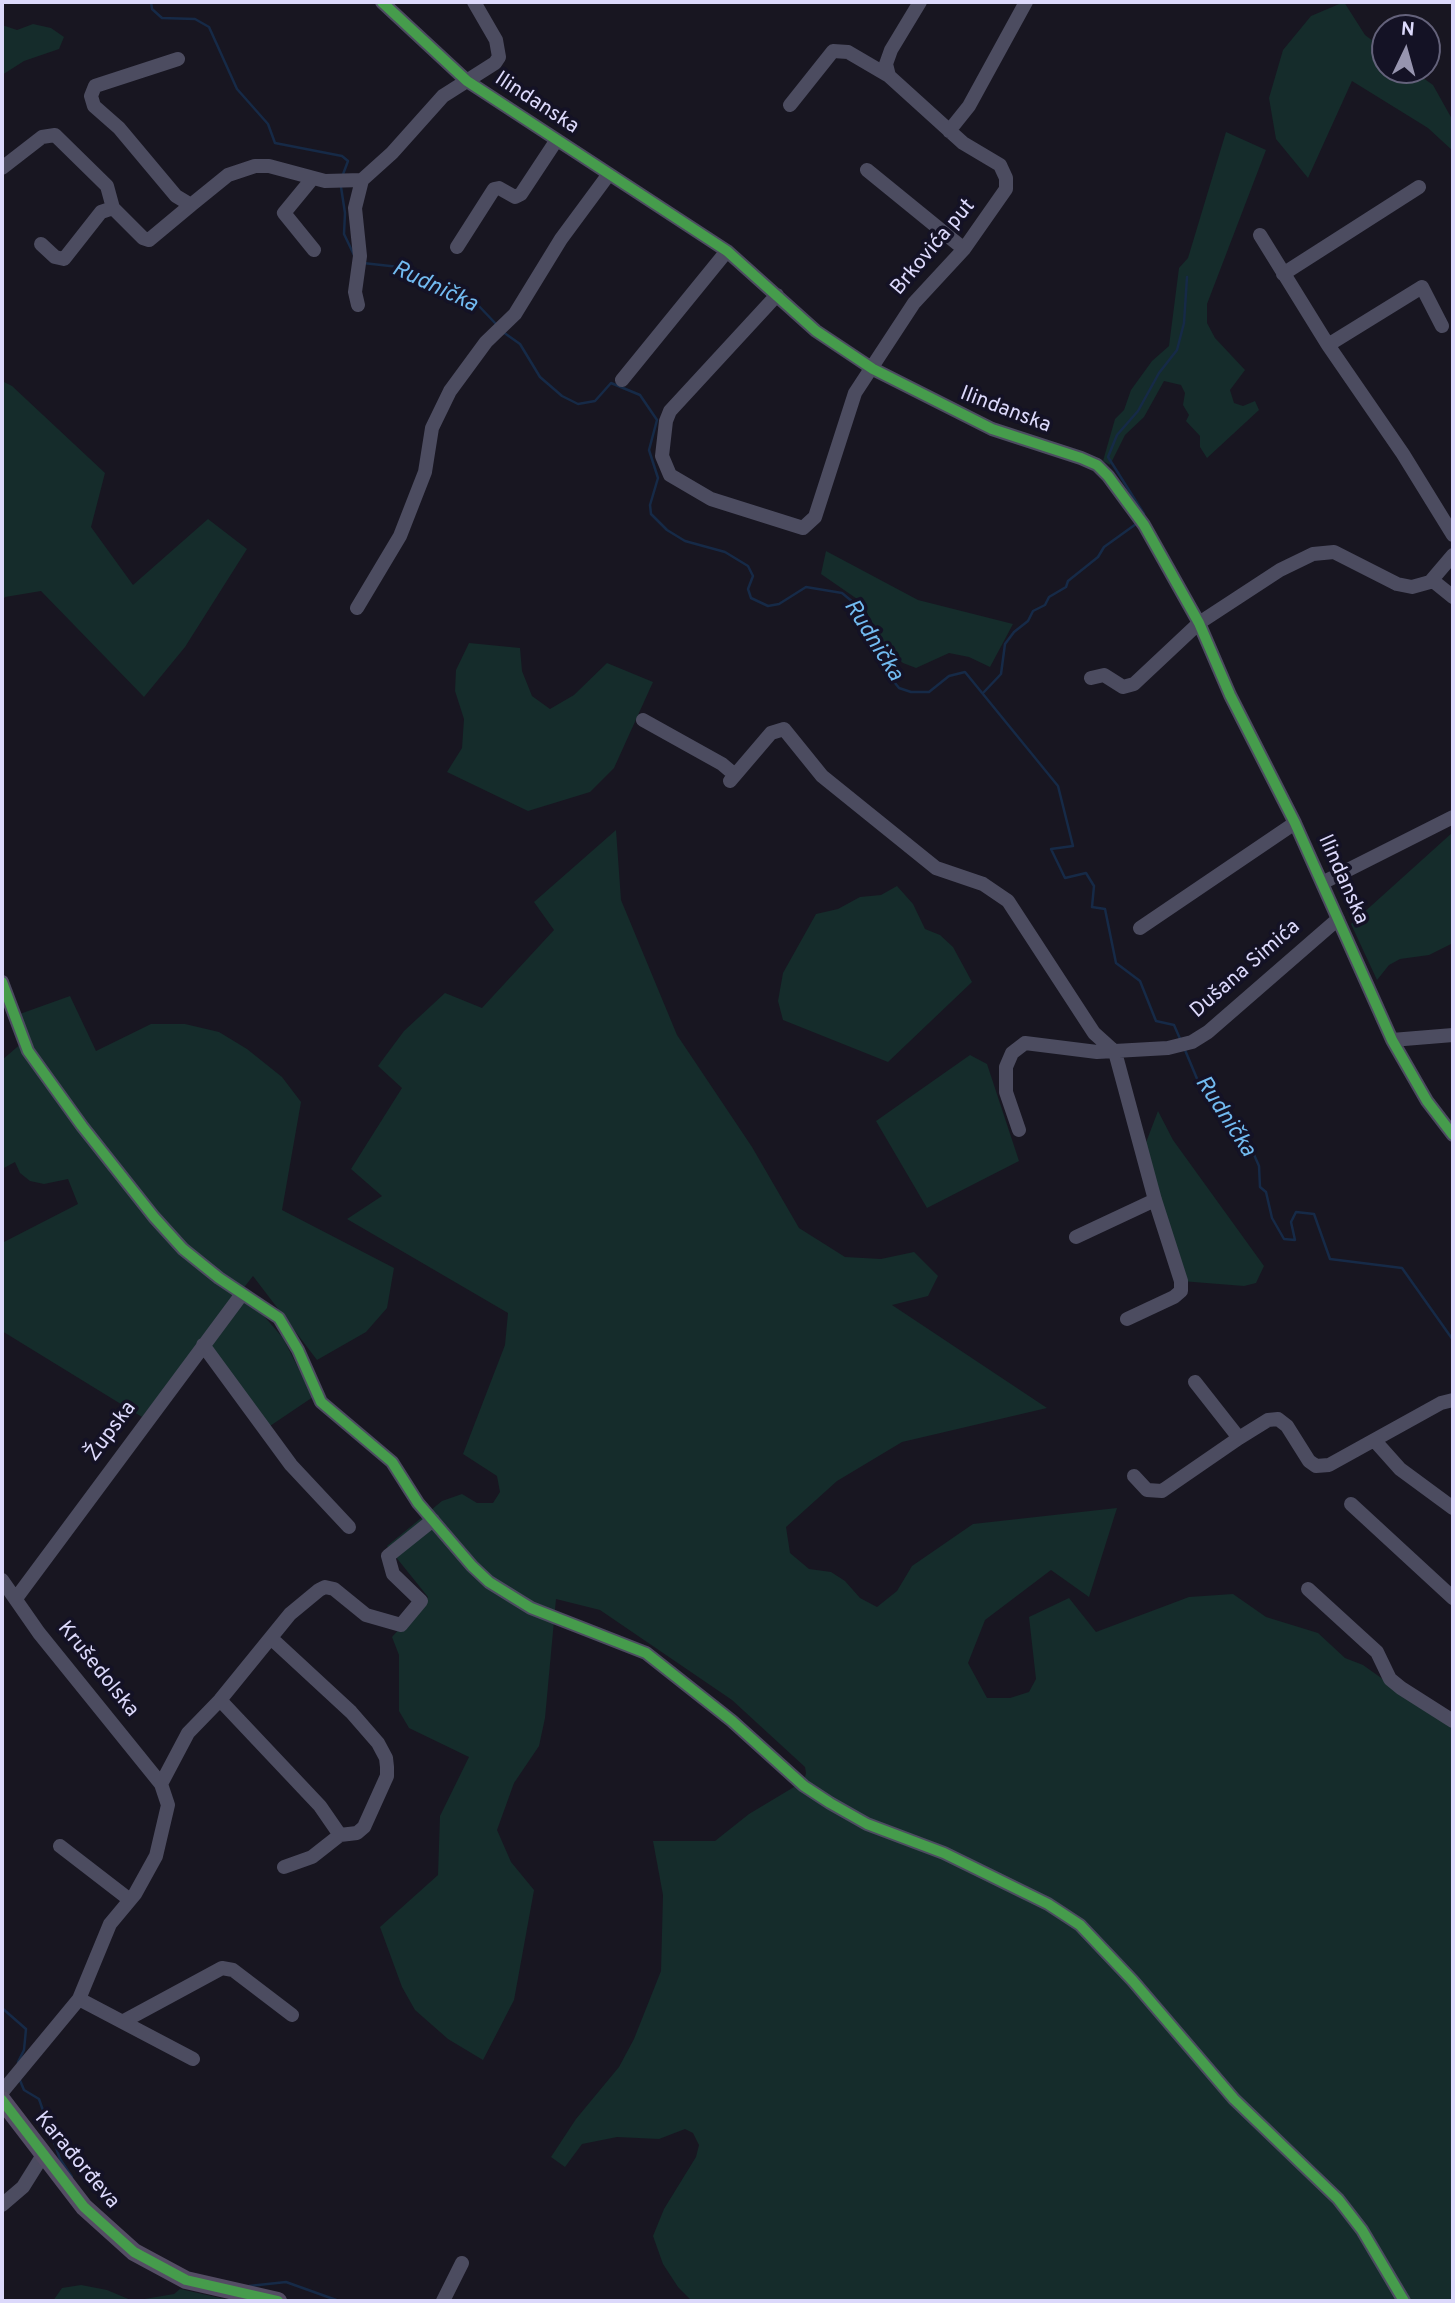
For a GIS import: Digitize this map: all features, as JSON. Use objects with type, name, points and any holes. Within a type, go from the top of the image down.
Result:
[{"type":"main road","name":"Karađorđeva","points":[[2,2101],[84,2207],[134,2252],[186,2280],[278,2301]]},
{"type":"street","name":"Ilindanska","points":[[382,2],[467,81],[727,251],[816,331],[873,369],[992,429],[1092,462],[1108,476],[1140,519],[1199,623],[1230,695],[1295,823],[1392,1040],[1427,1101],[1453,1135]]},
{"type":"street","points":[[358,305],[355,292],[359,263],[355,208],[362,180],[392,153],[443,96],[499,57],[496,40],[474,2]]},
{"type":"street","points":[[888,76],[886,64],[891,50],[920,2]]},
{"type":"street","points":[[949,131],[969,106],[1026,2]]},
{"type":"street","name":"Brkovića put","points":[[776,296],[670,411],[662,456],[670,475],[728,505],[747,508],[798,528],[809,525],[815,517],[851,400],[914,303],[964,249],[1004,194],[1006,178],[1000,165],[949,131],[888,76],[848,52],[833,51],[790,105]]},
{"type":"street","points":[[178,59],[95,86],[91,99],[172,191],[191,205]]},
{"type":"street","points":[[2,168],[42,136],[55,135],[107,186],[113,208],[143,238],[149,240],[223,178],[244,168],[269,166],[313,179],[341,182],[362,180]]},
{"type":"street","points":[[457,247],[494,189],[499,188],[515,197],[521,194],[556,141]]},
{"type":"street","points":[[867,170],[964,249]]},
{"type":"street","points":[[357,608],[400,536],[425,472],[438,413],[478,352],[515,314],[561,239],[609,174]]},
{"type":"street","points":[[313,179],[284,213],[314,250]]},
{"type":"street","points":[[1283,274],[1419,187]]},
{"type":"street","points":[[41,243],[55,257],[64,259],[101,212],[113,208]]},
{"type":"street","points":[[1259,235],[1328,345],[1404,454],[1453,535]]},
{"type":"street","points":[[622,380],[727,251]]},
{"type":"street","points":[[1328,345],[1422,287],[1442,326]]},
{"type":"street","points":[[1091,678],[1104,675],[1123,687],[1134,684],[1199,623],[1280,570],[1321,552],[1340,554],[1404,587],[1422,586],[1432,580],[1453,555]]},
{"type":"street","points":[[1432,580],[1453,597]]},
{"type":"street","points":[[643,720],[722,764],[733,778],[771,733],[778,729],[790,733],[822,776],[936,868],[983,884],[1008,901],[1094,1033],[1115,1052],[1155,1200],[1181,1282],[1181,1291],[1174,1297],[1127,1319]]},
{"type":"street","points":[[1322,883],[1453,817]]},
{"type":"street","points":[[1140,928],[1295,823]]},
{"type":"street","name":"Dušana Simića","points":[[1115,1052],[1185,1045],[1208,1032],[1338,919]]},
{"type":"street","points":[[2,982],[28,1051],[82,1126],[183,1249],[242,1294],[279,1318],[298,1350],[321,1402],[392,1462],[433,1520],[489,1582],[531,1608],[646,1653],[732,1721],[804,1786],[830,1803],[867,1824],[967,1864],[1048,1904],[1080,1925],[1133,1981],[1234,2099],[1338,2199],[1362,2230],[1404,2301]]},
{"type":"street","points":[[1392,1040],[1453,1035]]},
{"type":"street","points":[[1019,1130],[1006,1092],[1006,1067],[1012,1053],[1025,1043],[1115,1052]]},
{"type":"street","points":[[1076,1237],[1155,1200]]},
{"type":"street","name":"Župska","points":[[17,1598],[242,1294]]},
{"type":"street","points":[[203,1345],[290,1465],[349,1527]]},
{"type":"street","points":[[1195,1382],[1239,1438]]},
{"type":"street","points":[[1134,1476],[1147,1490],[1162,1491],[1239,1438],[1268,1420],[1278,1419],[1287,1426],[1309,1461],[1316,1466],[1329,1465],[1441,1403],[1453,1400]]},
{"type":"street","points":[[1375,1441],[1400,1469],[1453,1508]]},
{"type":"street","points":[[1351,1504],[1453,1598]]},
{"type":"street","points":[[6,2088],[31,2061],[79,1999],[110,1924],[130,1900],[156,1856],[167,1805],[161,1784],[188,1733],[220,1700],[290,1614],[325,1587],[334,1589],[366,1615],[401,1625],[421,1601],[393,1574],[388,1556],[433,1520]]},
{"type":"street","name":"Krušedolska","points":[[2,1580],[39,1633],[161,1784]]},
{"type":"street","points":[[1308,1589],[1377,1652],[1395,1684],[1453,1721]]},
{"type":"street","points":[[272,1639],[351,1712],[386,1758],[387,1776],[364,1828],[357,1833],[340,1835],[312,1857],[285,1867]]},
{"type":"street","points":[[220,1700],[320,1806],[340,1835]]},
{"type":"street","points":[[60,1846],[130,1900]]},
{"type":"street","points":[[124,2021],[222,1968],[233,1970],[292,2015]]},
{"type":"street","points":[[79,1999],[193,2059]]},
{"type":"street","points":[[2,2205],[23,2187],[43,2155]]},
{"type":"street","points":[[443,2301],[462,2263]]},
{"type":"green space","points":[[1344,2],[1365,35],[1371,40],[1371,84],[1433,85],[1452,119],[1453,151],[1428,128],[1352,81],[1308,178],[1276,139],[1269,98],[1283,50],[1311,16]]},
{"type":"green space","points":[[33,24],[51,28],[64,37],[59,49],[24,61],[2,75],[2,25],[17,30]]},
{"type":"green space","points":[[1226,132],[1266,150],[1207,304],[1207,323],[1215,338],[1245,370],[1230,390],[1234,403],[1243,406],[1255,401],[1259,410],[1207,458],[1200,447],[1200,436],[1186,421],[1189,415],[1183,405],[1185,393],[1181,385],[1164,381],[1144,417],[1125,435],[1110,465],[1103,461],[1115,419],[1124,410],[1131,390],[1152,361],[1169,346],[1179,268],[1188,258]]},
{"type":"green space","points":[[2,381],[12,386],[105,473],[91,527],[133,585],[208,519],[247,549],[185,647],[144,697],[41,591],[5,597],[2,601]]},
{"type":"green space","points":[[826,551],[918,600],[1013,624],[990,667],[969,657],[949,653],[916,668],[903,663],[888,650],[860,601],[821,574]]},
{"type":"green space","points":[[469,643],[520,648],[522,671],[532,696],[550,709],[574,695],[607,663],[653,682],[614,768],[590,792],[528,811],[447,772],[462,748],[464,719],[455,691],[456,670]]},
{"type":"green space","points":[[616,830],[621,900],[677,1035],[752,1147],[799,1228],[845,1257],[881,1259],[914,1252],[938,1276],[928,1296],[892,1305],[1047,1408],[902,1442],[837,1481],[786,1527],[790,1553],[809,1569],[831,1572],[845,1581],[860,1598],[877,1607],[897,1591],[912,1566],[973,1524],[1117,1508],[1089,1597],[1051,1570],[985,1620],[968,1663],[987,1698],[1010,1698],[1029,1692],[1036,1679],[1029,1617],[1069,1598],[1096,1632],[1189,1597],[1233,1594],[1266,1617],[1318,1633],[1345,1658],[1363,1665],[1453,1729],[1453,2301],[692,2301],[678,2287],[663,2264],[653,2236],[664,2209],[696,2157],[699,2145],[693,2133],[685,2129],[659,2139],[617,2137],[582,2144],[565,2167],[551,2157],[576,2119],[619,2067],[634,2039],[661,1971],[663,1895],[653,1841],[715,1841],[749,1814],[804,1781],[806,1773],[805,1767],[732,1700],[600,1610],[556,1599],[545,1718],[539,1746],[514,1783],[497,1830],[511,1862],[534,1890],[514,2000],[483,2060],[448,2039],[415,2010],[402,1987],[380,1927],[438,1875],[440,1816],[469,1757],[409,1728],[399,1711],[399,1655],[392,1637],[428,1597],[387,1546],[442,1501],[462,1494],[477,1503],[493,1503],[500,1492],[497,1476],[463,1454],[505,1345],[508,1313],[347,1219],[382,1196],[351,1169],[402,1088],[378,1066],[404,1031],[445,993],[482,1008],[554,930],[534,902]]},
{"type":"green space","points":[[1453,832],[1453,943],[1429,955],[1400,959],[1389,965],[1377,980],[1351,924]]},
{"type":"green space","points":[[897,886],[913,904],[925,929],[940,935],[953,947],[972,982],[888,1062],[783,1020],[778,1001],[783,973],[816,914],[838,909],[860,897],[881,895]]},
{"type":"green space","points":[[70,996],[96,1051],[151,1024],[185,1024],[219,1032],[247,1049],[282,1077],[301,1102],[282,1210],[394,1268],[387,1308],[366,1332],[317,1360],[253,1276],[142,1417],[2,1331],[2,1243],[78,1204],[68,1179],[44,1184],[30,1181],[20,1173],[15,1162],[2,1169],[2,1060],[23,1042],[17,1015]]},
{"type":"green space","points":[[970,1055],[987,1064],[1019,1161],[927,1208],[876,1121]]},
{"type":"green space","points":[[1158,1111],[1173,1140],[1264,1266],[1256,1283],[1244,1286],[1181,1281],[1142,1153]]},
{"type":"green space","points":[[243,1301],[264,1316],[283,1338],[313,1397],[267,1428],[207,1346]]},
{"type":"green space","points":[[81,2285],[107,2290],[133,2301],[53,2301],[62,2288]]},
{"type":"green space","points":[[180,2289],[234,2301],[133,2301],[174,2294]]},
{"type":"waterway","name":"Rudnička","points":[[151,2],[152,9],[162,18],[195,19],[209,27],[237,89],[268,124],[275,143],[342,156],[348,161],[342,177]]},
{"type":"waterway","name":"Rudnička","points":[[341,187],[345,213],[344,234],[355,257]]},
{"type":"waterway","name":"Rudnička","points":[[363,263],[399,267],[439,291],[477,304],[496,324]]},
{"type":"waterway","points":[[1144,514],[1108,457],[1117,435],[1138,411],[1159,373],[1177,350],[1184,323],[1187,277]]},
{"type":"waterway","name":"Rudnička","points":[[503,332],[520,344],[540,377],[562,396],[578,404],[595,401],[611,383],[640,395],[657,420],[649,450],[658,478],[650,505],[651,514],[667,530],[685,541],[725,552],[748,566],[753,576],[748,589],[751,598],[768,606],[779,604],[806,587],[842,593],[854,603],[863,632],[878,648],[891,678],[899,688],[911,692],[929,692],[949,676],[965,672],[1058,786],[1073,846],[1051,849],[1065,878],[1086,873],[1094,886],[1092,907],[1105,909],[1116,963],[1140,981],[1156,1021],[1174,1025],[1181,1041]]},
{"type":"waterway","points":[[984,692],[1001,674],[1005,644],[1014,632],[1028,621],[1033,611],[1045,605],[1049,597],[1066,587],[1068,581],[1098,557],[1104,547],[1136,524]]},
{"type":"waterway","name":"Rudnička","points":[[1185,1050],[1203,1093],[1228,1129],[1252,1150],[1259,1166],[1260,1187],[1266,1192],[1272,1218],[1284,1239],[1295,1240],[1291,1222],[1296,1212],[1314,1214],[1330,1259],[1402,1268],[1453,1340]]},
{"type":"waterway","points":[[2,2008],[26,2029],[24,2050],[18,2062]]},
{"type":"waterway","points":[[19,2078],[24,2090],[39,2099],[60,2159],[72,2177]]},
{"type":"waterway","points":[[249,2286],[286,2282],[339,2301]]},
{"type":"cycle path","points":[[382,2],[467,81],[727,251],[816,331],[873,369],[992,429],[1097,465],[1108,476],[1144,525],[1199,623],[1230,695],[1295,823],[1392,1040],[1427,1101],[1453,1135]]},
{"type":"cycle path","points":[[2,982],[28,1051],[82,1126],[154,1217],[183,1249],[219,1278],[279,1318],[298,1350],[321,1402],[392,1462],[418,1503],[489,1582],[531,1608],[646,1653],[732,1721],[804,1786],[830,1803],[867,1824],[944,1853],[1048,1904],[1080,1925],[1133,1981],[1234,2099],[1338,2199],[1362,2230],[1404,2301]]},
{"type":"cycle path","points":[[2,2100],[84,2207],[134,2252],[186,2280],[278,2301]]}]
